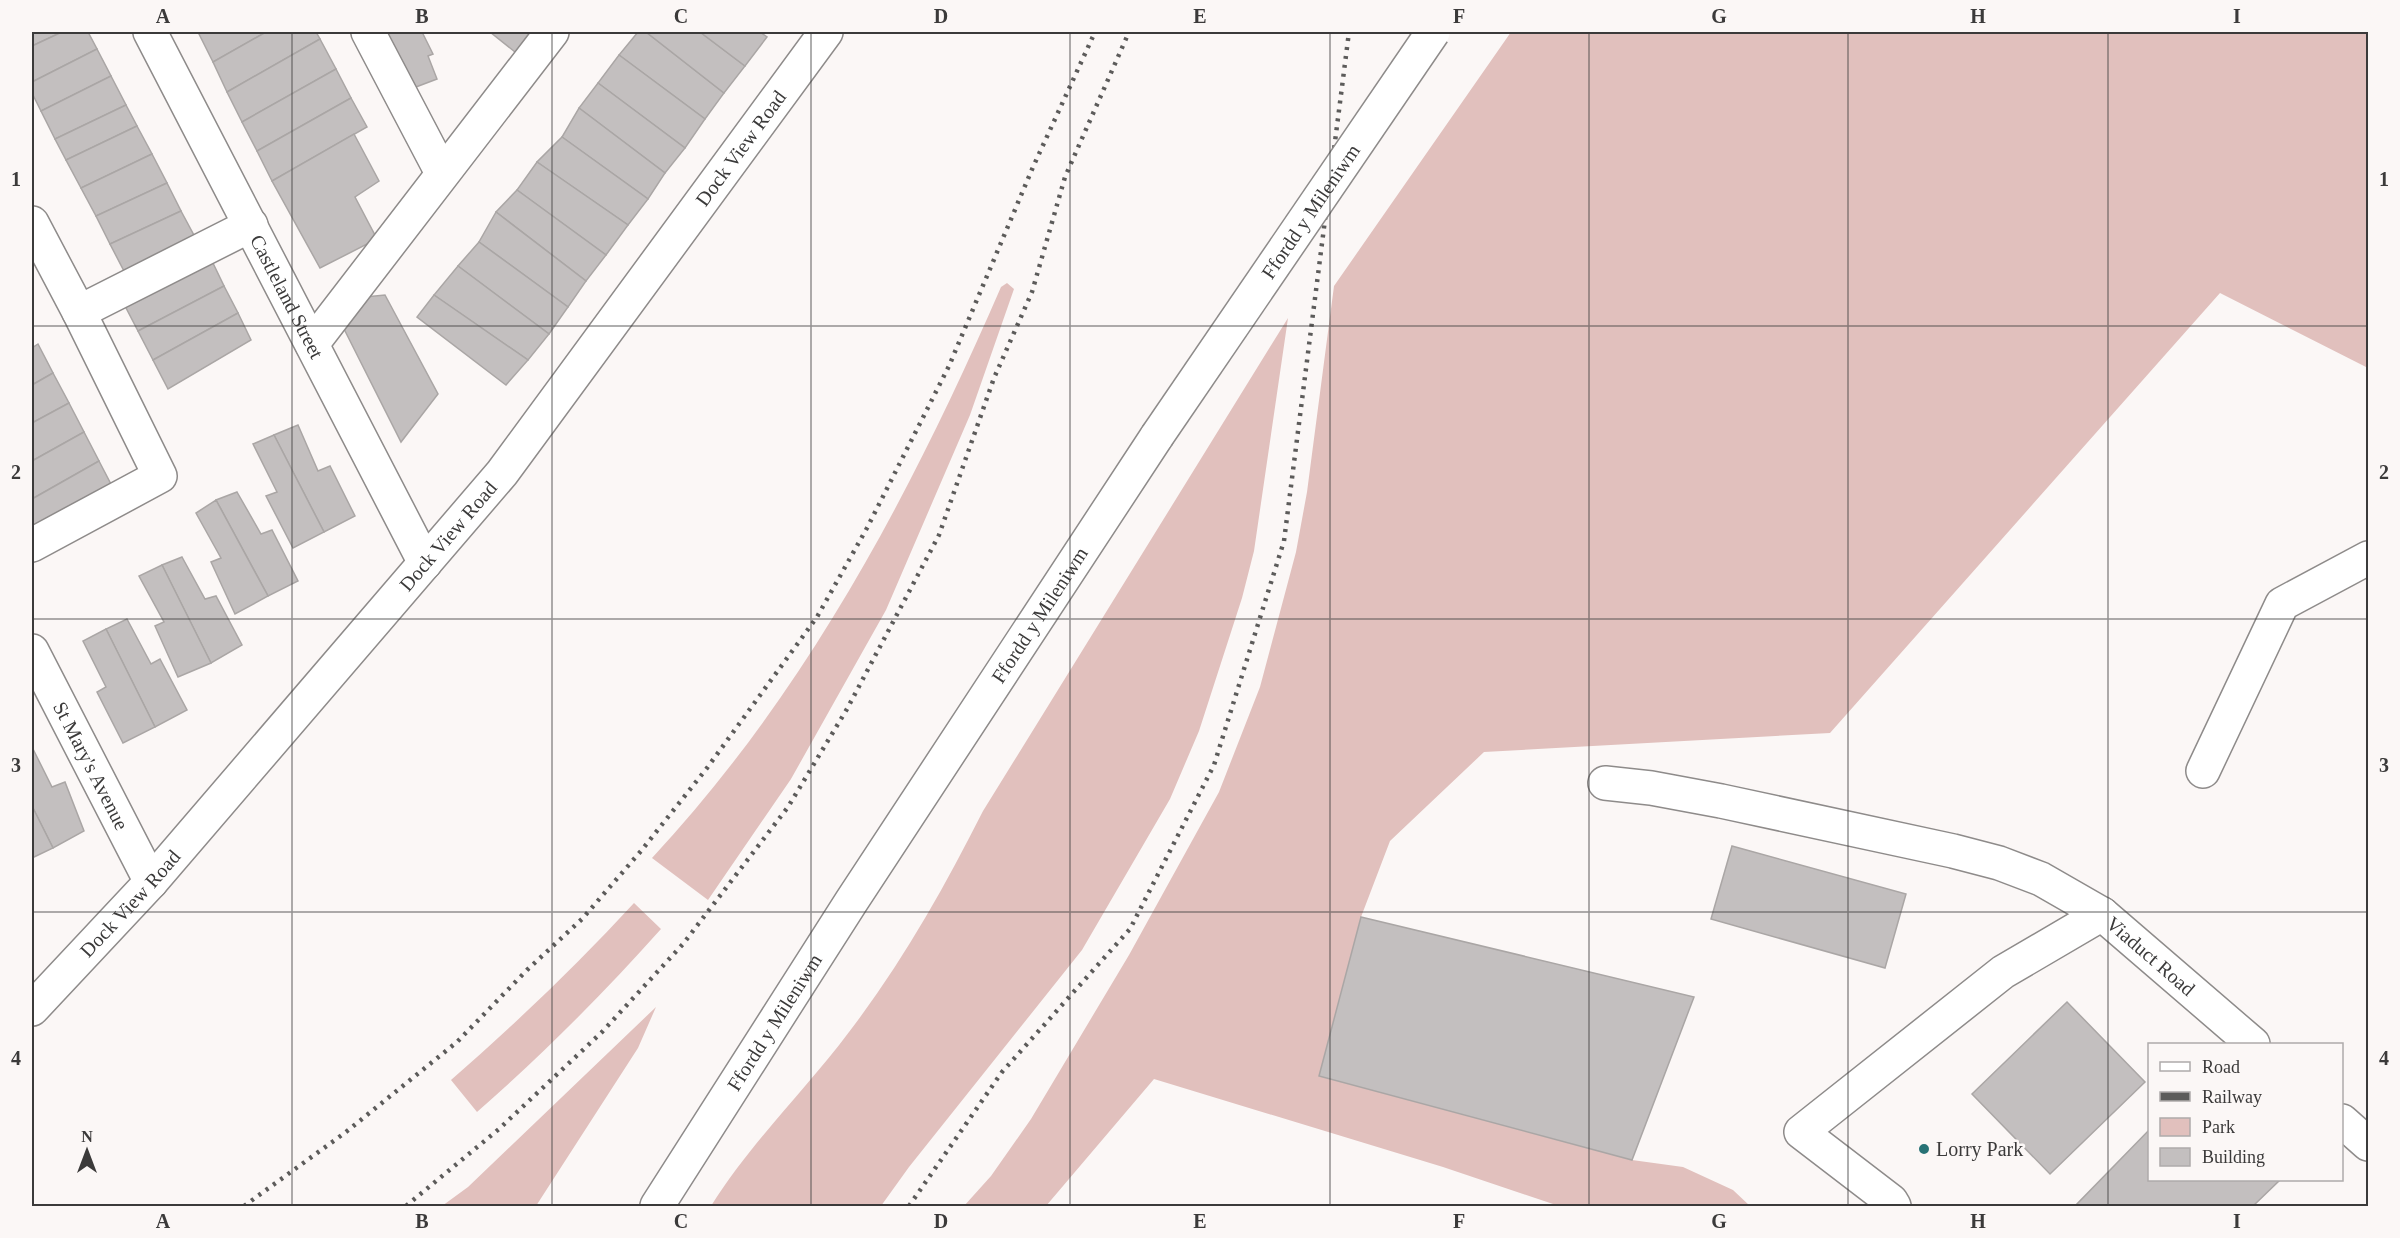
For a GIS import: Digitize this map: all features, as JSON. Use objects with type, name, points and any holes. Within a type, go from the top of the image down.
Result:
[{"type":"street","name":"Castleland Street","points":[[150,32],[425,563]]},
{"type":"street","points":[[368,32],[442,173]]},
{"type":"street","points":[[312,344],[552,32]]},
{"type":"street","name":"Dock View Road","points":[[32,1009],[151,882],[502,473],[826,32]]},
{"type":"street","name":"Ffordd y Mileniwm","points":[[657,1206],[851,902],[1157,436],[1433,32]]},
{"type":"street","points":[[32,223],[160,476],[32,545]]},
{"type":"street","points":[[79,312],[251,225]]},
{"type":"street","points":[[2203,771],[2282,604],[2368,558]]},
{"type":"street","name":"St Mary's Avenue","points":[[32,651],[151,882]]},
{"type":"street","name":"Viaduct Road","points":[[1605,783],[1651,788],[1721,801],[1953,850],[1999,863],[2041,879],[2102,914],[2252,1043]]},
{"type":"street","points":[[1894,1206],[1801,1132],[2003,972],[2102,914]]},
{"type":"street","points":[[2343,1122],[2368,1144]]},
{"type":"green space","points":[[1511,32],[2368,32],[2368,368],[2220,293],[1830,733],[1484,752],[1390,841],[1361,917],[1319,1076],[1632,1160],[1683,1167],[1733,1190],[1750,1206],[1559,1206],[1443,1167],[1154,1079],[1046,1206],[964,1206],[991,1176],[1031,1119],[1129,955],[1219,792],[1260,687],[1296,552],[1307,492],[1334,286]]},
{"type":"green space","points":[[1007,283],[1014,289],[970,415],[886,610],[791,779],[708,900],[652,858],[708,794],[759,727],[807,659],[851,588],[930,440],[1001,287]]},
{"type":"green space","points":[[1288,318],[1254,551],[1242,598],[1199,731],[1170,799],[1082,950],[909,1167],[881,1206],[711,1206],[743,1160],[832,1054],[887,979],[937,897],[983,811]]},
{"type":"green space","points":[[634,903],[661,929],[572,1023],[477,1112],[451,1080],[545,994]]},
{"type":"green space","points":[[656,1007],[638,1048],[536,1206],[442,1206],[468,1187]]},
{"type":"building","points":[[32,32],[62,32],[32,46]]},
{"type":"building","points":[[62,32],[88,32],[97,49],[32,82],[32,46]]},
{"type":"building","points":[[198,32],[266,32],[213,62]]},
{"type":"building","points":[[266,32],[316,32],[320,39],[227,92],[213,62]]},
{"type":"building","points":[[379,32],[422,32],[433,54],[428,56],[437,79],[408,90]]},
{"type":"building","points":[[490,32],[539,32],[520,56]]},
{"type":"building","points":[[638,32],[646,32],[724,93],[705,119],[619,55]]},
{"type":"building","points":[[646,32],[700,32],[745,66],[724,93]]},
{"type":"building","points":[[700,32],[760,32],[767,37],[745,66]]},
{"type":"building","points":[[320,39],[336,69],[242,122],[227,92]]},
{"type":"building","points":[[97,49],[111,76],[41,111],[32,93],[32,82]]},
{"type":"building","points":[[619,55],[705,119],[685,148],[598,83]]},
{"type":"building","points":[[336,69],[351,98],[257,151],[242,122]]},
{"type":"building","points":[[111,76],[126,105],[55,139],[41,111]]},
{"type":"building","points":[[598,83],[685,148],[665,173],[579,108]]},
{"type":"building","points":[[351,98],[367,127],[272,181],[257,151]]},
{"type":"building","points":[[126,105],[137,126],[66,160],[55,139]]},
{"type":"building","points":[[579,108],[665,173],[648,199],[562,137]]},
{"type":"building","points":[[137,126],[152,154],[81,188],[66,160]]},
{"type":"building","points":[[354,134],[379,181],[355,197],[377,239],[320,268],[272,181]]},
{"type":"building","points":[[562,137],[648,199],[628,225],[537,162]]},
{"type":"building","points":[[152,154],[167,183],[96,216],[81,188]]},
{"type":"building","points":[[537,162],[628,225],[606,255],[517,190]]},
{"type":"building","points":[[167,183],[181,211],[110,244],[96,216]]},
{"type":"building","points":[[517,190],[606,255],[586,281],[496,212]]},
{"type":"building","points":[[181,211],[196,239],[125,273],[110,244]]},
{"type":"building","points":[[496,212],[586,281],[568,307],[479,242]]},
{"type":"building","points":[[479,242],[568,307],[549,334],[458,266]]},
{"type":"building","points":[[211,259],[224,286],[138,331],[123,302]]},
{"type":"building","points":[[458,266],[549,334],[528,360],[434,295]]},
{"type":"building","points":[[224,286],[238,313],[153,360],[138,331]]},
{"type":"building","points":[[385,295],[438,394],[401,442],[339,319],[365,297]]},
{"type":"building","points":[[434,295],[528,360],[506,385],[417,317]]},
{"type":"building","points":[[238,313],[251,340],[168,389],[153,360]]},
{"type":"building","points":[[38,344],[53,373],[32,385],[32,348]]},
{"type":"building","points":[[53,373],[69,403],[32,423],[32,385]]},
{"type":"building","points":[[69,403],[84,432],[32,461],[32,423]]},
{"type":"building","points":[[298,425],[318,471],[330,466],[355,516],[324,532],[274,435]]},
{"type":"building","points":[[84,432],[99,461],[32,499],[32,461]]},
{"type":"building","points":[[274,435],[324,532],[293,548],[266,496],[277,492],[253,444]]},
{"type":"building","points":[[99,461],[114,490],[32,536],[32,499]]},
{"type":"building","points":[[237,492],[261,534],[272,530],[298,581],[268,596],[216,500]]},
{"type":"building","points":[[216,500],[268,596],[235,614],[211,562],[221,558],[196,513]]},
{"type":"building","points":[[182,557],[205,599],[216,596],[242,645],[211,663],[162,565]]},
{"type":"building","points":[[162,565],[211,663],[178,677],[155,626],[164,622],[139,576]]},
{"type":"building","points":[[127,619],[151,664],[160,659],[187,710],[155,727],[106,629]]},
{"type":"building","points":[[106,629],[155,727],[123,743],[97,692],[106,687],[83,641]]},
{"type":"building","points":[[32,747],[52,787],[65,782],[84,831],[53,848],[32,806]]},
{"type":"building","points":[[32,806],[53,848],[32,858]]},
{"type":"building","points":[[1732,846],[1906,894],[1885,968],[1711,919]]},
{"type":"building","points":[[1361,917],[1694,997],[1632,1160],[1319,1076]]},
{"type":"building","points":[[2067,1002],[2145,1082],[2050,1174],[1972,1094]]},
{"type":"building","points":[[2148,1131],[2148,1181],[2279,1181],[2253,1206],[2080,1206],[2077,1204]]},
{"type":"railway","points":[[244,1206],[346,1132],[457,1042],[527,970],[582,919],[641,851],[707,768],[817,617],[867,528],[949,366],[1033,167],[1095,32]]},
{"type":"railway","points":[[406,1206],[499,1129],[602,1032],[683,944],[788,807],[847,709],[939,535],[994,378],[1032,292],[1065,177],[1129,32]]},
{"type":"railway","points":[[909,1206],[1002,1072],[1130,929],[1214,765],[1284,541],[1349,32]]},
{"type":"place","name":"Lorry Park","points":[[1924,1149]]}]
